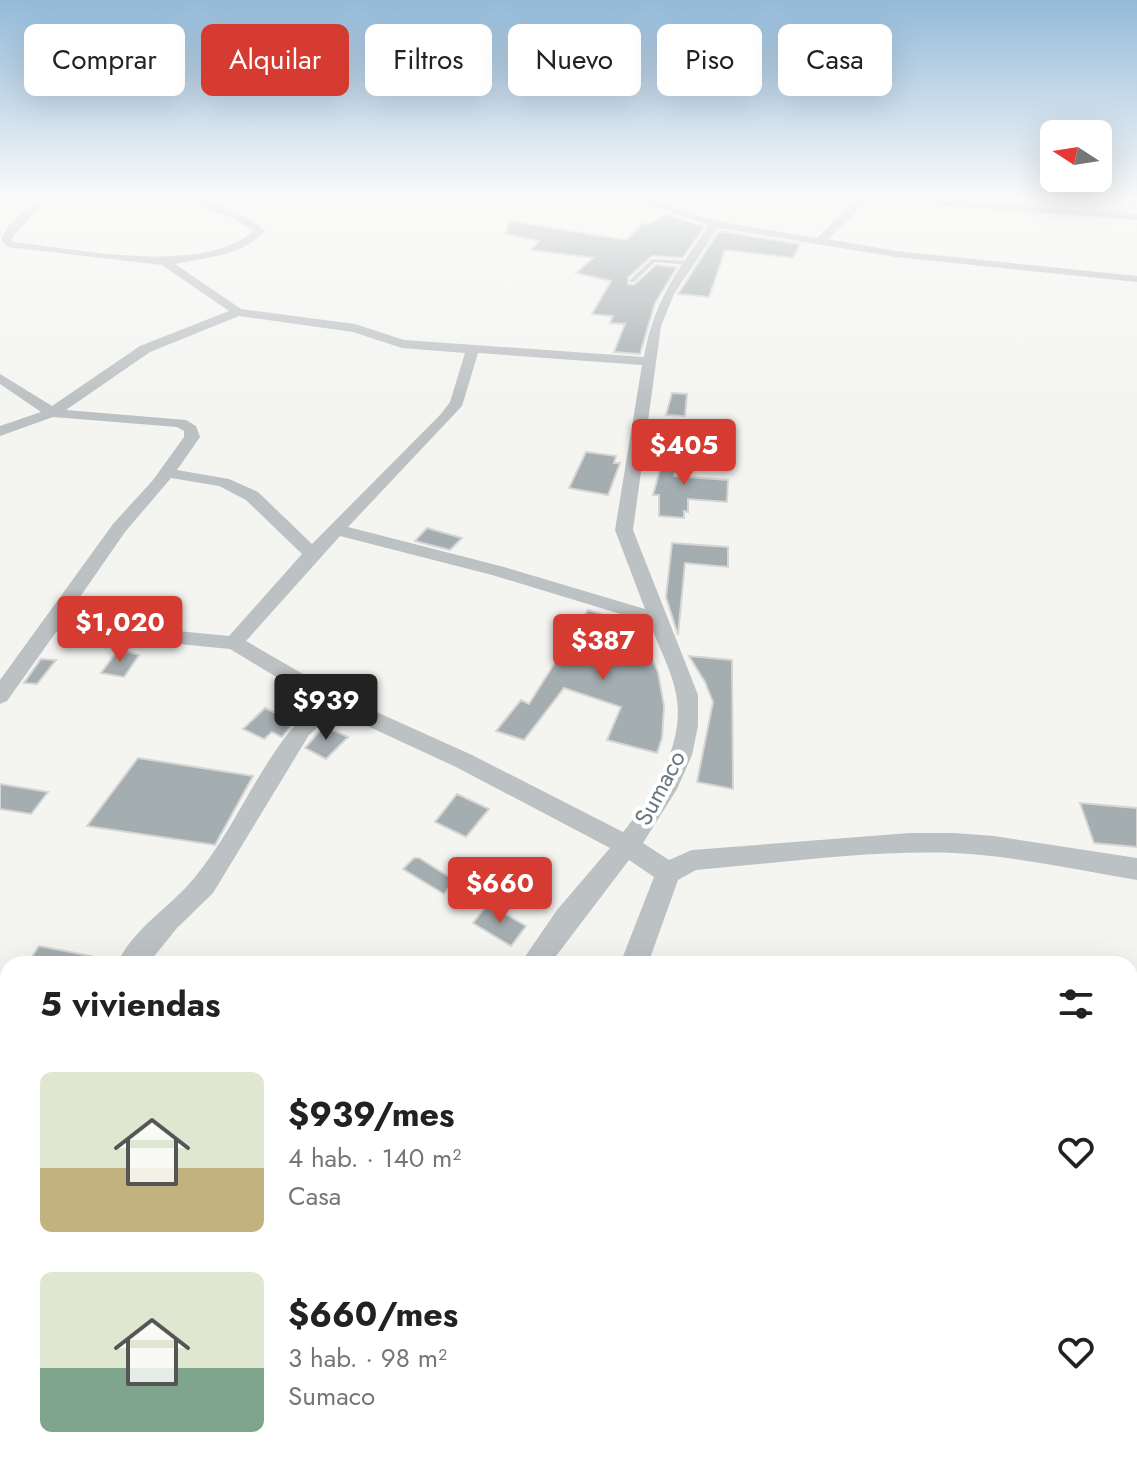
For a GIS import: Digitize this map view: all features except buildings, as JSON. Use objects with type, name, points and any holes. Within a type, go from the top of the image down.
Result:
[{"type":"street","points":[[170,266],[238,312],[355,328],[402,344],[651,362]]},
{"type":"street","name":"Sumaco","points":[[540,956],[576,905],[649,816],[671,778],[690,721],[687,695],[624,530],[660,309],[686,266]]},
{"type":"street","points":[[1001,266],[1137,279]]},
{"type":"street","points":[[1103,276],[1137,288]]},
{"type":"street","points":[[0,431],[52,413],[145,349],[238,312]]},
{"type":"street","points":[[234,643],[312,554],[457,403],[473,349]]},
{"type":"street","points":[[0,378],[52,413],[181,423],[191,429],[192,437],[168,473],[119,528],[0,696]]},
{"type":"street","points":[[168,473],[223,482],[252,496],[312,554]]},
{"type":"street","points":[[338,530],[498,571],[657,619]]},
{"type":"street","points":[[50,625],[234,643],[333,701],[464,761],[627,845],[668,873]]},
{"type":"street","points":[[138,956],[168,920],[204,885],[301,729],[333,701]]},
{"type":"street","points":[[637,956],[668,873],[692,860],[910,843],[954,843],[994,846],[1137,869]]},
{"type":"lane","points":[[632,281],[648,266]]}]
